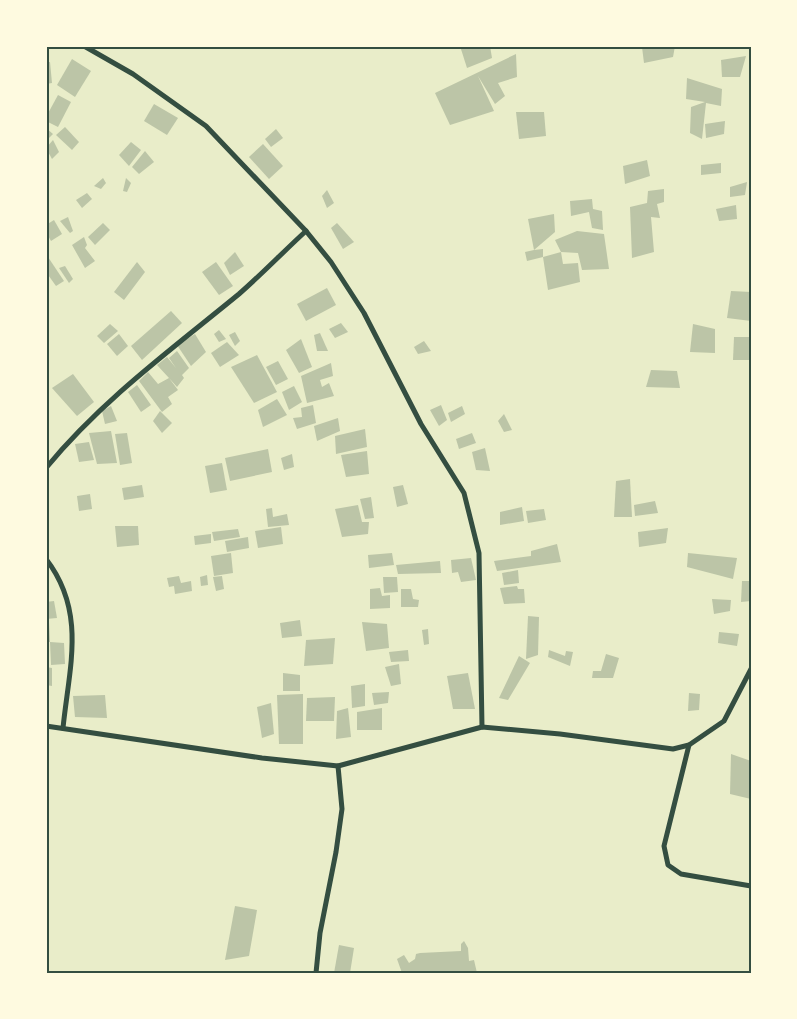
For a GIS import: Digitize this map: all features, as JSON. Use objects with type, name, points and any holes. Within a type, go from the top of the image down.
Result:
[{"type":"street","points":[[84,46],[133,74],[206,126],[306,230],[331,262],[364,313],[421,424],[464,493],[479,553],[482,727]]},
{"type":"street","points":[[46,468],[94,414],[167,350],[240,293],[306,230]]},
{"type":"street","points":[[46,560],[55,571],[72,616],[73,658],[62,728]]},
{"type":"street","points":[[46,726],[262,758],[338,766],[482,727],[560,734],[673,749],[689,745],[724,721],[751,669]]},
{"type":"street","points":[[689,745],[664,846],[668,866],[681,874],[751,886]]},
{"type":"street","points":[[316,973],[320,933],[336,852],[342,809],[338,766]]},
{"type":"building","points":[[460,46],[490,46],[492,58],[467,68]]},
{"type":"building","points":[[675,46],[673,57],[644,63],[642,47]]},
{"type":"building","points":[[516,54],[517,77],[498,83],[505,96],[495,104],[478,76],[494,111],[450,125],[435,93]]},
{"type":"building","points":[[746,56],[740,77],[722,77],[721,60]]},
{"type":"building","points":[[72,59],[91,71],[75,97],[57,85]]},
{"type":"building","points":[[46,62],[50,62],[52,83],[46,84]]},
{"type":"building","points":[[687,78],[722,89],[721,106],[706,103],[702,139],[690,133],[691,107],[705,102],[686,99]]},
{"type":"building","points":[[58,95],[71,102],[58,127],[46,121],[46,117]]},
{"type":"building","points":[[154,104],[178,118],[167,135],[144,121]]},
{"type":"building","points":[[516,112],[544,112],[546,136],[519,139]]},
{"type":"building","points":[[725,121],[724,134],[706,138],[705,124]]},
{"type":"building","points":[[65,127],[79,142],[72,150],[56,135]]},
{"type":"building","points":[[46,128],[53,134],[46,141]]},
{"type":"building","points":[[276,129],[283,138],[271,147],[265,139]]},
{"type":"building","points":[[53,140],[59,152],[52,159],[46,148]]},
{"type":"building","points":[[131,142],[141,150],[129,166],[119,155]]},
{"type":"building","points":[[263,144],[283,166],[269,179],[249,157]]},
{"type":"building","points":[[145,151],[154,162],[139,174],[132,167]]},
{"type":"building","points":[[647,160],[650,176],[625,184],[623,166]]},
{"type":"building","points":[[721,163],[721,173],[701,175],[701,165]]},
{"type":"building","points":[[103,178],[106,183],[101,189],[94,186]]},
{"type":"building","points":[[126,178],[131,183],[127,192],[123,191]]},
{"type":"building","points":[[747,182],[745,195],[730,197],[730,187]]},
{"type":"building","points":[[664,189],[664,202],[657,204],[660,218],[651,217],[654,252],[632,258],[630,207],[647,203],[648,191]]},
{"type":"building","points":[[327,190],[334,203],[327,208],[322,196]]},
{"type":"building","points":[[87,193],[92,199],[82,208],[76,200]]},
{"type":"building","points":[[592,199],[593,209],[602,211],[603,230],[592,228],[589,212],[571,216],[570,201]]},
{"type":"building","points":[[736,205],[737,219],[719,221],[716,209]]},
{"type":"building","points":[[554,214],[555,232],[534,250],[528,219]]},
{"type":"building","points":[[68,217],[73,231],[70,233],[60,221]]},
{"type":"building","points":[[54,220],[62,234],[51,241],[46,232],[46,225]]},
{"type":"building","points":[[103,223],[110,230],[95,245],[88,237]]},
{"type":"building","points":[[337,223],[354,242],[343,249],[331,228]]},
{"type":"building","points":[[577,231],[604,234],[609,269],[582,270],[578,253],[561,252],[555,240]]},
{"type":"building","points":[[84,237],[87,245],[85,248],[95,261],[85,268],[72,245]]},
{"type":"building","points":[[543,249],[543,257],[527,261],[525,252]]},
{"type":"building","points":[[235,252],[244,266],[230,275],[224,263]]},
{"type":"building","points":[[561,252],[563,264],[578,263],[580,282],[548,290],[543,257]]},
{"type":"building","points":[[46,254],[64,281],[56,286],[46,272]]},
{"type":"building","points":[[137,262],[145,272],[124,300],[114,292]]},
{"type":"building","points":[[216,262],[233,286],[219,295],[202,272]]},
{"type":"building","points":[[65,266],[73,279],[69,283],[59,268]]},
{"type":"building","points":[[327,288],[336,305],[306,321],[297,304]]},
{"type":"building","points":[[731,291],[751,292],[751,321],[727,318]]},
{"type":"building","points":[[171,311],[182,323],[142,360],[131,346]]},
{"type":"building","points":[[341,323],[348,332],[335,338],[329,329]]},
{"type":"building","points":[[110,324],[118,331],[104,343],[97,336]]},
{"type":"building","points":[[693,324],[715,329],[715,353],[690,352]]},
{"type":"building","points":[[219,330],[226,339],[219,342],[214,334]]},
{"type":"building","points":[[235,332],[240,341],[235,346],[229,335]]},
{"type":"building","points":[[320,333],[328,351],[317,351],[314,335]]},
{"type":"building","points":[[119,334],[128,346],[117,356],[107,344]]},
{"type":"building","points":[[195,334],[206,352],[191,366],[177,345]]},
{"type":"building","points":[[734,337],[751,337],[751,360],[733,360]]},
{"type":"building","points":[[301,339],[312,367],[299,373],[286,350]]},
{"type":"building","points":[[424,341],[431,351],[418,354],[414,347]]},
{"type":"building","points":[[227,342],[239,355],[220,367],[211,353]]},
{"type":"building","points":[[177,351],[189,368],[182,375],[184,378],[177,387],[157,365],[167,357],[176,368],[169,358]]},
{"type":"building","points":[[257,355],[277,392],[254,403],[231,367]]},
{"type":"building","points":[[278,361],[288,379],[276,385],[266,367]]},
{"type":"building","points":[[331,363],[333,376],[320,380],[322,387],[329,383],[334,396],[307,403],[301,376]]},
{"type":"building","points":[[651,370],[677,371],[680,388],[646,387]]},
{"type":"building","points":[[148,372],[158,384],[169,378],[178,390],[168,397],[172,404],[162,412],[139,381]]},
{"type":"building","points":[[73,374],[94,402],[77,416],[52,388]]},
{"type":"building","points":[[137,385],[151,405],[141,412],[128,392]]},
{"type":"building","points":[[294,386],[302,402],[289,410],[282,392]]},
{"type":"building","points":[[277,399],[287,415],[263,427],[258,410]]},
{"type":"building","points":[[313,405],[316,423],[297,429],[293,418],[302,417],[301,408]]},
{"type":"building","points":[[441,405],[447,420],[439,426],[430,410]]},
{"type":"building","points":[[111,406],[117,421],[105,424],[102,411]]},
{"type":"building","points":[[462,406],[465,414],[451,422],[448,413]]},
{"type":"building","points":[[160,411],[172,423],[162,433],[153,421]]},
{"type":"building","points":[[504,414],[512,430],[504,432],[498,421]]},
{"type":"building","points":[[338,418],[340,431],[317,441],[314,426]]},
{"type":"building","points":[[365,429],[367,447],[336,454],[335,436]]},
{"type":"building","points":[[111,431],[117,463],[97,464],[89,433]]},
{"type":"building","points":[[127,433],[132,463],[120,465],[115,434]]},
{"type":"building","points":[[472,433],[476,443],[459,449],[456,439]]},
{"type":"building","points":[[89,442],[94,460],[79,462],[75,444]]},
{"type":"building","points":[[485,448],[490,471],[476,470],[472,452]]},
{"type":"building","points":[[268,449],[272,472],[230,481],[225,458]]},
{"type":"building","points":[[367,451],[369,474],[346,477],[341,455]]},
{"type":"building","points":[[292,454],[294,467],[284,470],[281,458]]},
{"type":"building","points":[[222,463],[227,490],[210,493],[205,466]]},
{"type":"building","points":[[630,479],[632,517],[614,517],[616,481]]},
{"type":"building","points":[[142,485],[144,497],[124,500],[122,488]]},
{"type":"building","points":[[403,485],[408,504],[397,507],[393,487]]},
{"type":"building","points":[[90,494],[92,509],[79,511],[77,496]]},
{"type":"building","points":[[371,497],[374,518],[365,519],[360,499]]},
{"type":"building","points":[[655,501],[658,513],[635,516],[634,505]]},
{"type":"building","points":[[358,505],[362,522],[369,522],[368,534],[342,537],[335,509]]},
{"type":"building","points":[[522,507],[524,521],[500,525],[500,512]]},
{"type":"building","points":[[272,508],[273,517],[287,514],[289,525],[268,527],[266,509]]},
{"type":"building","points":[[544,509],[546,520],[528,523],[526,511]]},
{"type":"building","points":[[115,526],[138,526],[139,545],[117,547]]},
{"type":"building","points":[[281,527],[283,544],[258,548],[255,531]]},
{"type":"building","points":[[668,528],[666,543],[639,547],[638,532]]},
{"type":"building","points":[[238,529],[240,537],[214,541],[212,532]]},
{"type":"building","points":[[211,534],[211,543],[195,545],[194,536]]},
{"type":"building","points":[[248,537],[249,548],[227,552],[225,541]]},
{"type":"building","points":[[557,544],[561,562],[497,571],[494,561],[531,556],[531,551]]},
{"type":"building","points":[[231,553],[233,573],[214,576],[211,556]]},
{"type":"building","points":[[392,553],[394,565],[369,568],[368,555]]},
{"type":"building","points":[[688,553],[737,558],[733,579],[687,567]]},
{"type":"building","points":[[471,558],[476,580],[461,582],[458,572],[452,573],[451,560]]},
{"type":"building","points":[[440,561],[441,573],[398,574],[396,565]]},
{"type":"building","points":[[518,570],[519,583],[504,585],[502,573]]},
{"type":"building","points":[[207,575],[208,585],[201,586],[200,577]]},
{"type":"building","points":[[179,576],[181,583],[191,581],[192,591],[175,594],[174,586],[169,587],[167,578]]},
{"type":"building","points":[[222,576],[224,589],[216,591],[213,577]]},
{"type":"building","points":[[383,577],[397,577],[398,592],[384,593]]},
{"type":"building","points":[[742,581],[751,581],[751,601],[741,602]]},
{"type":"building","points":[[517,586],[518,589],[524,589],[525,603],[504,604],[500,588]]},
{"type":"building","points":[[380,588],[382,596],[390,595],[390,608],[370,609],[370,589]]},
{"type":"building","points":[[401,589],[411,589],[413,599],[419,600],[418,607],[401,607]]},
{"type":"building","points":[[712,599],[731,600],[730,611],[714,614]]},
{"type":"building","points":[[54,601],[57,618],[46,619],[46,602]]},
{"type":"building","points":[[528,616],[539,617],[538,655],[526,659]]},
{"type":"building","points":[[300,620],[302,636],[282,638],[280,623]]},
{"type":"building","points":[[49,622],[50,642],[46,642],[46,623]]},
{"type":"building","points":[[362,622],[387,624],[389,648],[366,651]]},
{"type":"building","points":[[428,629],[429,644],[424,645],[422,630]]},
{"type":"building","points":[[719,632],[739,634],[737,646],[718,643]]},
{"type":"building","points":[[335,638],[333,664],[304,666],[306,640]]},
{"type":"building","points":[[50,642],[64,643],[65,664],[51,665]]},
{"type":"building","points":[[408,650],[409,661],[391,662],[389,652]]},
{"type":"building","points":[[549,650],[565,656],[566,651],[573,652],[570,666],[548,657]]},
{"type":"building","points":[[606,654],[619,658],[613,678],[592,678],[593,671],[601,671]]},
{"type":"building","points":[[519,656],[530,663],[508,700],[499,698]]},
{"type":"building","points":[[399,664],[401,684],[391,686],[385,667]]},
{"type":"building","points":[[46,667],[52,668],[52,686],[46,685]]},
{"type":"building","points":[[283,673],[300,675],[300,691],[283,691]]},
{"type":"building","points":[[468,673],[475,709],[453,709],[447,676]]},
{"type":"building","points":[[365,684],[365,706],[352,708],[351,686]]},
{"type":"building","points":[[389,692],[388,703],[374,705],[372,693]]},
{"type":"building","points":[[689,693],[700,694],[699,710],[688,711]]},
{"type":"building","points":[[303,694],[303,744],[279,744],[277,695]]},
{"type":"building","points":[[105,695],[107,718],[75,717],[73,696]]},
{"type":"building","points":[[335,697],[334,721],[306,721],[307,698]]},
{"type":"building","points":[[271,703],[274,734],[262,738],[257,707]]},
{"type":"building","points":[[348,708],[351,737],[336,739],[337,711]]},
{"type":"building","points":[[382,708],[382,730],[357,730],[357,712]]},
{"type":"building","points":[[731,754],[751,761],[751,799],[730,794]]},
{"type":"building","points":[[235,906],[257,910],[249,956],[225,960]]},
{"type":"building","points":[[464,941],[468,948],[469,961],[474,960],[477,973],[402,973],[397,959],[404,955],[409,963],[415,959],[416,954],[420,953],[461,951],[461,944]]},
{"type":"building","points":[[339,945],[354,948],[350,973],[334,973]]}]
